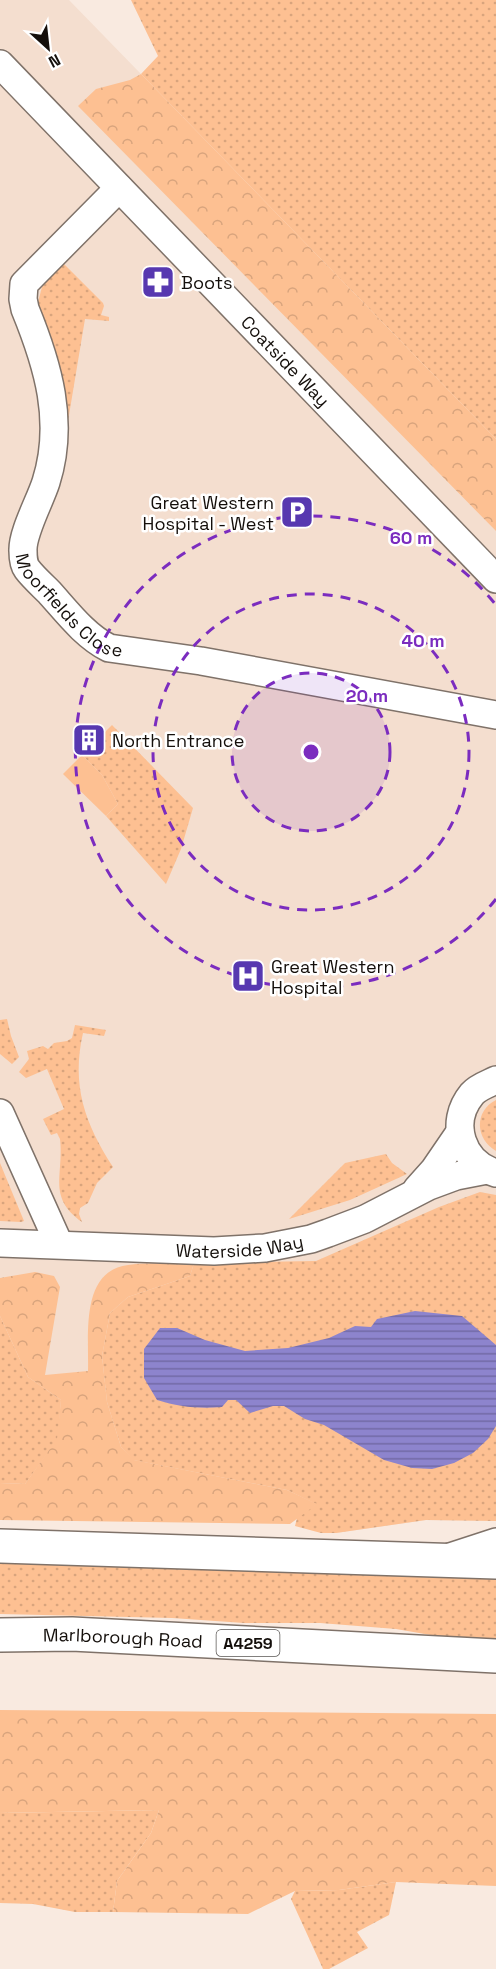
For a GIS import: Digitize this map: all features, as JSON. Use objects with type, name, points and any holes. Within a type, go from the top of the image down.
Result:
[{"type":"main road","points":[[0,1546],[496,1562]]},
{"type":"main road","name":"Marlborough Road","points":[[0,1635],[72,1634],[496,1656]]},
{"type":"street","name":"Coatside Way","points":[[0,64],[496,579]]},
{"type":"street","name":"Moorfields Close","points":[[119,188],[24,284],[25,309],[49,375],[55,426],[53,457],[48,476],[24,539],[22,551],[25,567],[73,618],[100,643],[109,648],[213,663],[496,715]]},
{"type":"street","name":"Waterside Way","points":[[412,1194],[434,1170],[460,1131],[464,1108],[472,1094],[496,1080]]},
{"type":"street","points":[[0,1113],[59,1244]]},
{"type":"street","points":[[460,1131],[464,1147],[470,1157],[491,1172]]},
{"type":"street","name":"Waterside Way","points":[[0,1243],[214,1251],[265,1248],[328,1233],[365,1219],[412,1194],[456,1176],[491,1172]]},
{"type":"street","points":[[440,1560],[496,1542]]},
{"type":"shaded area","name":"Great Western Hospital","points":[[0,0],[69,0],[496,439],[496,1521],[426,1520],[336,1533],[311,1522],[295,1519],[0,1515]]},
{"type":"shaded area","points":[[415,1311],[462,1316],[496,1345],[496,1426],[488,1439],[473,1453],[454,1463],[432,1469],[412,1468],[384,1460],[324,1425],[305,1419],[284,1406],[273,1406],[250,1413],[236,1400],[228,1400],[222,1407],[205,1408],[181,1406],[157,1400],[144,1378],[144,1349],[160,1328],[177,1328],[205,1340],[245,1351],[288,1348],[329,1338],[355,1326],[371,1327],[377,1319]]},
{"type":"green space","points":[[131,0],[496,0],[496,439],[141,74],[158,56]]},
{"type":"green space","points":[[141,74],[496,439],[496,531],[78,106],[96,89],[130,80]]},
{"type":"green space","points":[[63,263],[103,303],[101,315],[109,317],[109,321],[85,319],[63,451],[38,302],[42,287]]},
{"type":"green space","points":[[112,725],[193,808],[181,849],[166,884],[106,816],[118,804],[102,775],[82,755]]},
{"type":"green space","points":[[82,755],[102,775],[118,804],[106,816],[63,774]]},
{"type":"green space","points":[[7,1019],[19,1057],[12,1064],[0,1054],[0,1020]]},
{"type":"green space","points":[[75,1025],[106,1030],[104,1036],[83,1033],[79,1070],[80,1087],[88,1119],[113,1167],[97,1183],[88,1203],[80,1208],[79,1214],[82,1222],[64,1204],[59,1185],[60,1139],[57,1133],[51,1135],[43,1119],[64,1109],[47,1069],[26,1078],[19,1072],[29,1059],[27,1051],[43,1046],[48,1049],[54,1043],[67,1041],[72,1038]]},
{"type":"green space","points":[[496,1100],[496,1151],[484,1140],[480,1125],[484,1111]]},
{"type":"green space","points":[[386,1154],[392,1163],[407,1174],[350,1200],[289,1219],[345,1163]]},
{"type":"green space","points":[[0,1163],[24,1221],[0,1221]]},
{"type":"green space","points":[[480,1192],[496,1195],[496,1521],[426,1520],[336,1533],[321,1533],[295,1526],[297,1518],[316,1504],[287,1490],[133,1460],[121,1447],[107,1402],[102,1356],[110,1313],[128,1297],[190,1276],[194,1263],[316,1261],[439,1207]]},
{"type":"green space","points":[[194,1263],[190,1276],[128,1297],[110,1313],[102,1356],[107,1402],[121,1447],[134,1460],[287,1490],[317,1504],[290,1524],[0,1520],[0,1483],[25,1484],[57,1439],[61,1400],[28,1377],[0,1316],[0,1278],[35,1272],[54,1276],[60,1287],[45,1375],[88,1371],[90,1307],[102,1279],[113,1270],[136,1264]]},
{"type":"green space","points":[[0,1316],[28,1377],[61,1400],[58,1439],[25,1484],[0,1483]]},
{"type":"green space","points":[[0,1563],[167,1566],[496,1578],[496,1642],[448,1638],[396,1629],[320,1623],[244,1623],[172,1618],[0,1614]]},
{"type":"green space","points":[[0,1710],[496,1714],[496,1886],[396,1882],[339,1890],[295,1891],[248,1914],[113,1912],[117,1881],[151,1833],[159,1810],[0,1813]]},
{"type":"green space","points":[[159,1810],[151,1833],[117,1881],[113,1912],[75,1912],[33,1904],[0,1903],[0,1813]]},
{"type":"green space","points":[[396,1882],[389,1915],[357,1932],[368,1948],[329,1969],[323,1969],[291,1899],[295,1891],[339,1890]]},
{"type":"place","name":"Boots","points":[[158,282]]},
{"type":"place","name":"Great Western Hospital - West","points":[[297,512]]},
{"type":"place","name":"North Entrance","points":[[89,740]]},
{"type":"place","name":"Great Western Hospital","points":[[248,976]]}]
